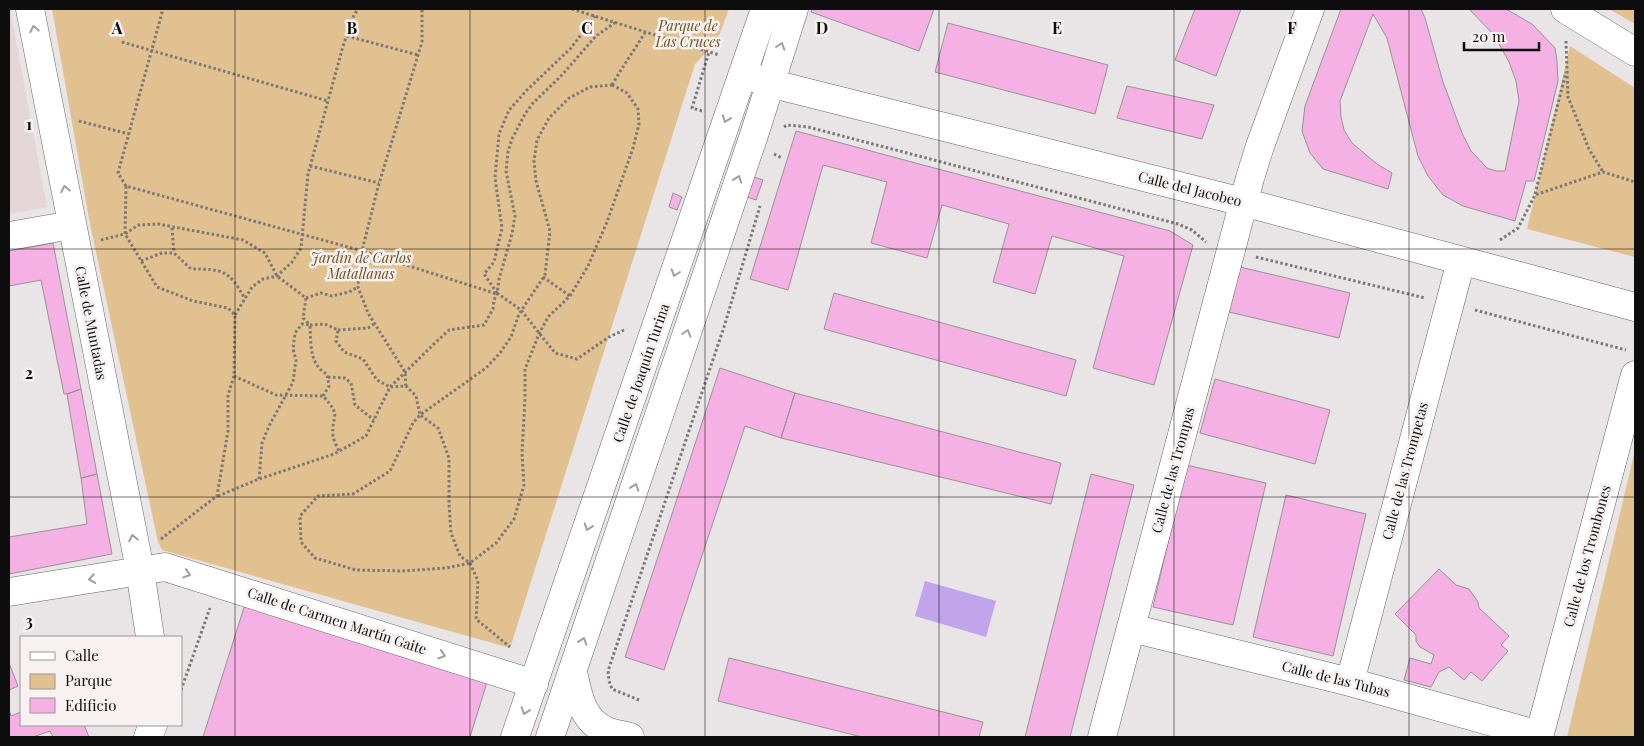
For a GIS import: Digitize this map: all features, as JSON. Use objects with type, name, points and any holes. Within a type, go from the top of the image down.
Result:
[{"type":"street","name":"Calle de Muntadas","points":[[30,9],[140,570],[150,636]]},
{"type":"street","name":"Calle de Joaquín Turina","points":[[515,737],[765,9]]},
{"type":"street","points":[[550,737],[755,132],[769,82],[794,9]]},
{"type":"street","name":"Calle de las Trompas","points":[[1102,737],[1243,202],[1260,146],[1310,9]]},
{"type":"street","points":[[1565,9],[1635,52]]},
{"type":"street","name":"Calle del Jacobeo","points":[[743,74],[1243,202],[1635,307]]},
{"type":"street","points":[[9,236],[72,225]]},
{"type":"street","name":"Calle de las Trompetas","points":[[1350,682],[1461,260]]},
{"type":"street","name":"Calle de los Trombones","points":[[1539,736],[1635,375]]},
{"type":"street","name":"Calle de Carmen Martín Gaite","points":[[9,592],[165,566],[534,684]]},
{"type":"street","name":"Calle de las Tubas","points":[[1131,628],[1350,682],[1539,736]]},
{"type":"street","points":[[573,672],[581,705],[586,715],[593,723],[618,734]]},
{"type":"street","points":[[576,737],[618,734]]},
{"type":"path","points":[[163,9],[118,173],[126,186],[125,234],[157,287],[193,301],[228,308],[235,315]]},
{"type":"path","points":[[217,496],[228,431],[228,395],[234,376],[235,315],[252,287],[263,279],[277,276],[292,262],[301,248],[308,174],[347,36],[358,9]]},
{"type":"path","points":[[422,9],[422,42],[379,183],[362,251],[358,286],[374,324],[405,372],[406,386],[416,396],[420,415],[438,428],[449,458],[451,533],[460,556],[470,563],[478,581],[476,618],[510,648]]},
{"type":"path","points":[[572,9],[719,55]]},
{"type":"path","points":[[497,294],[484,274],[494,262],[502,228],[495,178],[499,134],[510,110],[571,48],[595,16]]},
{"type":"path","points":[[158,542],[217,496],[258,479],[334,454],[366,436],[390,387],[405,372],[450,330],[484,325],[493,309],[515,216],[506,171],[508,152],[512,139],[533,103],[561,76],[596,36],[616,22]]},
{"type":"path","points":[[612,85],[646,31]]},
{"type":"path","points":[[347,36],[418,55]]},
{"type":"path","points":[[1566,41],[1568,96],[1590,149],[1602,172]]},
{"type":"path","points":[[122,42],[328,100]]},
{"type":"path","points":[[707,113],[692,108],[709,52]]},
{"type":"path","points":[[1500,240],[1518,228],[1534,195],[1567,68]]},
{"type":"path","points":[[612,85],[626,93],[638,109],[639,124],[633,148],[601,237],[588,266],[570,296],[548,317],[525,369],[522,454],[524,485],[514,519],[496,543],[470,563],[446,568],[356,570],[315,558],[301,542],[300,516],[318,496],[353,494],[390,471],[413,423],[420,415],[486,368],[500,353],[510,337],[521,310],[543,277],[550,232],[536,180],[534,161],[537,140],[549,118],[569,98],[590,87],[612,85]]},
{"type":"path","points":[[71,119],[129,134]]},
{"type":"path","points":[[783,131],[787,125],[808,127],[1178,224],[1192,230],[1207,243]]},
{"type":"path","points":[[775,155],[778,147]]},
{"type":"path","points":[[310,166],[379,183]]},
{"type":"path","points":[[1534,195],[1602,172],[1634,182]]},
{"type":"path","points":[[126,186],[362,251],[497,294]]},
{"type":"path","points":[[639,700],[612,689],[608,672],[724,327],[761,203]]},
{"type":"path","points":[[93,242],[125,234],[138,225],[158,224],[243,240],[265,253],[277,276],[306,298]]},
{"type":"path","points":[[172,228],[174,253]]},
{"type":"path","points":[[141,261],[162,252],[174,253],[191,269],[221,271],[231,277],[245,300]]},
{"type":"path","points":[[543,277],[570,296]]},
{"type":"path","points":[[306,298],[321,293],[332,296],[349,292],[358,286]]},
{"type":"path","points":[[492,290],[521,310],[555,353],[577,358],[609,337],[624,330]]},
{"type":"path","points":[[306,298],[303,318],[310,325],[314,362],[321,371],[328,374],[329,386],[323,396]]},
{"type":"path","points":[[258,479],[262,443],[293,382],[296,360],[293,349],[295,333],[302,324],[325,324],[338,330],[368,328],[374,324]]},
{"type":"path","points":[[338,330],[336,341],[344,352],[363,359],[376,380],[390,387],[406,386]]},
{"type":"path","points":[[234,376],[276,395],[323,396],[333,407],[336,417],[333,438],[339,451]]},
{"type":"path","points":[[328,378],[345,378],[351,383],[355,405],[374,420]]},
{"type":"path","points":[[182,687],[212,601]]},
{"type":"shaded area","points":[[9,9],[47,207],[9,214]]},
{"type":"shaded area","points":[[925,581],[996,601],[986,637],[915,616]]},
{"type":"green space","name":"Jardín de Carlos Matallanas","points":[[52,9],[729,9],[717,41],[695,64],[510,648],[162,550],[158,542],[89,219]]},
{"type":"green space","points":[[1609,9],[1635,9],[1635,24]]},
{"type":"green space","points":[[1570,46],[1635,88],[1635,257],[1527,229]]},
{"type":"green space","points":[[1635,450],[1635,737],[1567,737]]},
{"type":"building","points":[[812,9],[934,9],[919,51],[811,12]]},
{"type":"building","points":[[1195,9],[1241,9],[1216,76],[1175,60]]},
{"type":"building","points":[[1341,9],[1421,9],[1443,82],[1462,133],[1471,151],[1487,168],[1496,171],[1505,171],[1519,101],[1516,81],[1509,62],[1494,35],[1469,9],[1506,9],[1532,24],[1555,48],[1558,81],[1534,181],[1526,181],[1515,221],[1463,206],[1443,195],[1428,176],[1418,156],[1387,38],[1373,14],[1340,101],[1341,117],[1344,130],[1352,143],[1377,164],[1392,173],[1388,189],[1323,169],[1310,153],[1302,131],[1305,106]]},
{"type":"building","points":[[948,23],[1108,65],[1095,114],[935,72]]},
{"type":"building","points":[[1127,86],[1214,105],[1202,139],[1117,118]]},
{"type":"building","points":[[796,131],[1170,231],[1193,245],[1154,385],[1093,368],[1124,256],[1052,236],[1035,294],[993,282],[1009,224],[942,205],[927,258],[871,243],[887,182],[823,165],[788,290],[750,279]]},
{"type":"building","points":[[754,177],[763,180],[756,200],[747,197]]},
{"type":"building","points":[[673,193],[682,197],[677,210],[669,207]]},
{"type":"building","points":[[53,243],[81,389],[67,394],[64,394],[41,280],[9,286],[9,251]]},
{"type":"building","points":[[1240,267],[1350,293],[1339,338],[1229,312]]},
{"type":"building","points":[[834,293],[1076,360],[1066,396],[824,329]]},
{"type":"building","points":[[720,368],[795,393],[781,438],[745,426],[664,670],[625,657]]},
{"type":"building","points":[[1215,379],[1330,410],[1315,464],[1200,433]]},
{"type":"building","points":[[81,389],[97,474],[81,478],[67,394]]},
{"type":"building","points":[[795,393],[1061,463],[1051,504],[781,438]]},
{"type":"building","points":[[1186,465],[1266,483],[1233,625],[1153,607]]},
{"type":"building","points":[[97,474],[112,554],[9,574],[9,537],[87,524],[81,478]]},
{"type":"building","points":[[1091,474],[1134,485],[1070,737],[1025,737]]},
{"type":"building","points":[[1286,495],[1366,514],[1333,656],[1253,637]]},
{"type":"building","points":[[1439,569],[1456,585],[1469,589],[1478,602],[1479,608],[1509,636],[1501,645],[1508,651],[1482,681],[1471,672],[1464,680],[1449,667],[1439,672],[1431,687],[1404,680],[1410,658],[1431,664],[1434,655],[1420,647],[1416,641],[1416,635],[1395,614]]},
{"type":"building","points":[[246,601],[488,679],[470,737],[203,737]]},
{"type":"building","points":[[729,658],[983,722],[979,737],[862,737],[718,701]]},
{"type":"building","points":[[9,663],[18,686],[9,690]]},
{"type":"building","points":[[9,710],[11,716],[20,712],[20,726],[84,726],[89,737],[53,737],[50,731],[33,737],[9,737]]},
{"type":"park label","name":"Parque de Las Cruces","points":[[688,34]]}]
